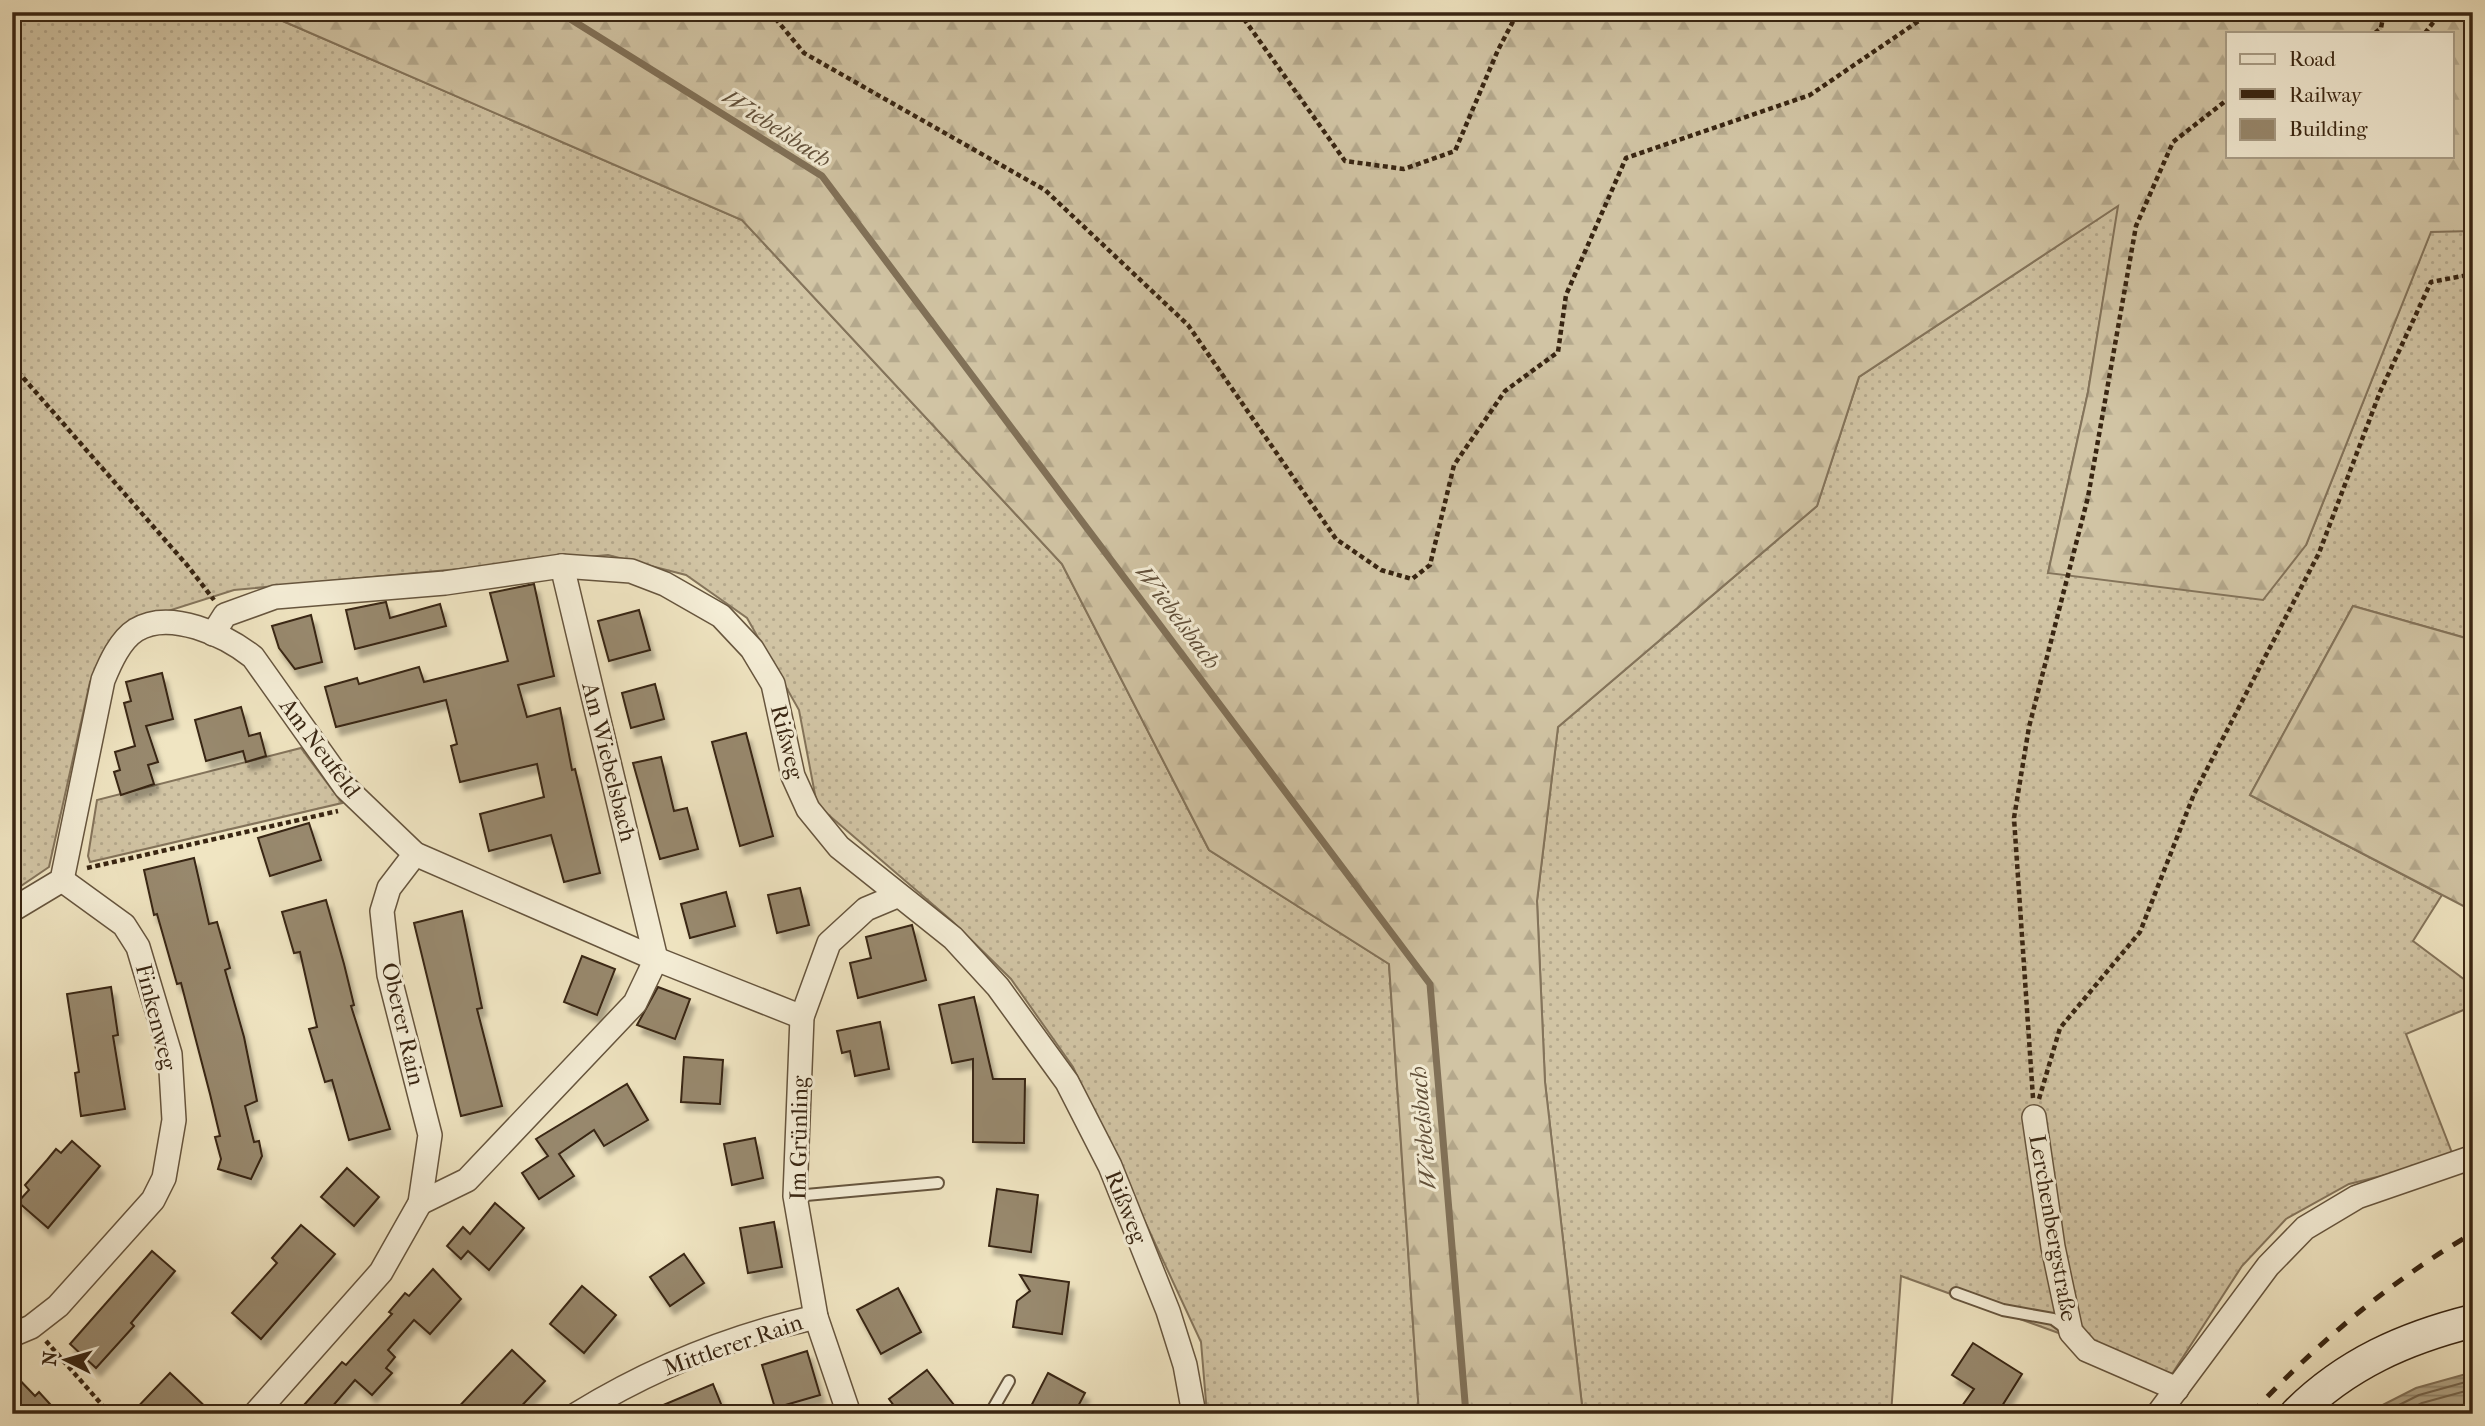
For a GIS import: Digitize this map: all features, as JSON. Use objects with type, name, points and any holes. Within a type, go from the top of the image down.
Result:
[{"type":"street","name":"Rißweg","points":[[219,624],[275,597],[445,583],[562,566],[631,570],[665,584],[721,616],[752,649],[774,684],[793,776],[808,809],[839,847],[897,896],[953,938],[998,987],[1067,1082],[1110,1166],[1168,1311],[1185,1365],[1194,1414]]},
{"type":"street","name":"Am Wiebelsbach","points":[[562,566],[656,958]]},
{"type":"street","name":"Am Neufeld","points":[[62,877],[103,680],[111,660],[134,631],[154,623],[219,624],[234,642],[253,657],[346,788],[415,854],[656,958],[802,1017]]},
{"type":"street","name":"Oberer Rain","points":[[255,1414],[381,1272],[420,1203],[430,1135],[389,975],[382,911],[389,888],[415,854]]},
{"type":"street","points":[[12,910],[62,877]]},
{"type":"street","name":"Finkenweg","points":[[12,1335],[31,1326],[58,1306],[153,1200],[164,1178],[174,1120],[170,1054],[138,947],[124,925],[62,877]]},
{"type":"street","name":"Im Grünling","points":[[849,1414],[816,1317],[795,1196],[802,1017],[829,943],[866,909],[897,896]]},
{"type":"street","points":[[420,1203],[467,1180],[635,1003],[656,958]]},
{"type":"street","name":"Lerchenbergstraße","points":[[2034,1117],[2053,1247],[2071,1332],[2087,1350],[2177,1389]]},
{"type":"street","points":[[2158,1414],[2268,1266],[2305,1228],[2357,1197],[2473,1157]]},
{"type":"street","name":"Mittlerer Rain","points":[[577,1414],[620,1388],[710,1348],[816,1317]]},
{"type":"street","points":[[2296,1414],[2318,1392],[2385,1350],[2426,1333],[2473,1321]]},
{"type":"lane","points":[[795,1196],[938,1183]]},
{"type":"lane","points":[[1956,1293],[2003,1310],[2053,1319],[2071,1332]]},
{"type":"lane","points":[[990,1414],[1009,1381]]},
{"type":"path","points":[[770,12],[804,53],[1045,190],[1188,325],[1336,539],[1381,570],[1412,579],[1430,565],[1454,465],[1504,391],[1559,352],[1566,295],[1626,158],[1810,95],[1932,12]]},
{"type":"path","points":[[1239,12],[1345,161],[1404,169],[1455,151],[1497,50],[1518,12]]},
{"type":"path","points":[[2376,32],[2381,28],[2384,12]]},
{"type":"path","points":[[2426,32],[2435,20],[2435,12]]},
{"type":"path","points":[[2034,1117],[2014,818],[2029,727],[2088,497],[2136,226],[2173,142],[2226,101]]},
{"type":"path","points":[[2034,1117],[2060,1028],[2140,932],[2194,794],[2319,553],[2380,392],[2431,282],[2473,274]]},
{"type":"path","points":[[12,365],[187,565],[219,624]]},
{"type":"path","points":[[62,877],[363,805]]},
{"type":"path","points":[[48,1343],[110,1414]]},
{"type":"green space","points":[[12,12],[262,12],[742,220],[1062,564],[1209,850],[1389,964],[1419,1414],[1207,1414],[1201,1342],[1073,1067],[1011,979],[952,921],[817,805],[799,710],[747,618],[686,575],[608,555],[234,590],[130,623],[90,682],[49,867],[12,892]]},
{"type":"green space","points":[[262,12],[2473,12],[2473,231],[2431,232],[2306,545],[2263,600],[2048,573],[2088,392],[2118,206],[1859,377],[1817,506],[1558,727],[1537,901],[1545,1082],[1583,1414],[1419,1414],[1389,964],[1209,850],[1062,564],[742,220]]},
{"type":"green space","points":[[2119,205],[2088,392],[2048,573],[2306,545],[2431,231],[2473,231],[2473,632],[2466,638],[2353,606],[2250,795],[2442,895],[2413,941],[2473,986],[2473,1006],[2406,1034],[2454,1158],[2349,1184],[2286,1219],[2242,1266],[2172,1374],[1901,1276],[1891,1414],[1583,1414],[1545,1082],[1537,901],[1558,727],[1817,506],[1859,377]]},
{"type":"green space","points":[[2353,606],[2465,638],[2473,632],[2473,911],[2250,795]]},
{"type":"green space","points":[[301,748],[342,803],[90,862],[88,856],[97,800]]},
{"type":"water","points":[[2473,1372],[2473,1414],[2365,1414],[2416,1388]]},
{"type":"building","points":[[534,584],[554,676],[518,685],[527,717],[560,708],[572,770],[575,769],[600,873],[564,882],[551,835],[489,851],[480,814],[544,797],[537,764],[460,782],[451,746],[457,744],[446,700],[336,727],[325,687],[357,678],[359,684],[419,667],[424,682],[508,661],[490,593]]},
{"type":"building","points":[[386,602],[390,618],[440,604],[446,626],[355,649],[346,610]]},
{"type":"building","points":[[639,610],[650,650],[609,661],[598,621]]},
{"type":"building","points":[[311,615],[322,662],[295,669],[279,648],[272,626]]},
{"type":"building","points":[[162,673],[173,719],[146,726],[158,762],[148,765],[154,784],[121,795],[114,772],[120,770],[115,752],[135,746],[124,703],[131,701],[126,682]]},
{"type":"building","points":[[655,684],[664,719],[631,728],[622,693]]},
{"type":"building","points":[[241,707],[249,736],[260,733],[266,756],[246,762],[243,751],[206,761],[195,720]]},
{"type":"building","points":[[746,733],[773,836],[740,846],[712,742]]},
{"type":"building","points":[[661,757],[674,811],[687,808],[698,849],[660,859],[633,763]]},
{"type":"building","points":[[309,823],[321,860],[270,876],[258,838]]},
{"type":"building","points":[[194,858],[209,924],[217,922],[230,968],[225,970],[244,1037],[257,1101],[245,1106],[254,1142],[259,1141],[262,1156],[251,1179],[218,1169],[221,1159],[215,1137],[220,1136],[210,1094],[181,983],[177,984],[157,914],[154,915],[144,870]]},
{"type":"building","points":[[800,888],[809,925],[777,933],[768,895]]},
{"type":"building","points":[[726,892],[735,926],[690,938],[681,904]]},
{"type":"building","points":[[326,900],[354,1005],[351,1006],[390,1129],[349,1140],[332,1080],[325,1082],[309,1029],[317,1027],[300,952],[294,953],[282,912]]},
{"type":"building","points":[[462,911],[482,1008],[477,1009],[502,1106],[461,1116],[414,923]]},
{"type":"building","points":[[912,925],[926,980],[858,998],[850,963],[871,958],[866,937]]},
{"type":"building","points":[[582,956],[615,969],[597,1015],[564,1002]]},
{"type":"building","points":[[111,987],[118,1035],[113,1036],[125,1109],[81,1116],[75,1073],[79,1072],[67,994]]},
{"type":"building","points":[[658,987],[690,999],[675,1039],[637,1025]]},
{"type":"building","points":[[974,997],[993,1079],[1025,1079],[1024,1143],[973,1142],[973,1059],[952,1063],[939,1005]]},
{"type":"building","points":[[880,1022],[889,1069],[855,1076],[850,1051],[842,1053],[837,1031]]},
{"type":"building","points":[[684,1057],[723,1060],[720,1104],[681,1102]]},
{"type":"building","points":[[627,1084],[648,1120],[604,1146],[594,1130],[559,1154],[574,1176],[539,1199],[522,1173],[548,1156],[536,1139]]},
{"type":"building","points":[[755,1138],[763,1178],[732,1185],[724,1144]]},
{"type":"building","points":[[72,1141],[100,1166],[48,1228],[18,1202],[29,1190],[25,1185],[56,1149],[61,1153]]},
{"type":"building","points":[[347,1168],[379,1197],[354,1226],[321,1197]]},
{"type":"building","points":[[997,1189],[1038,1195],[1031,1252],[989,1246]]},
{"type":"building","points":[[495,1203],[524,1228],[489,1270],[468,1251],[461,1259],[447,1246],[463,1227],[470,1234]]},
{"type":"building","points":[[774,1222],[782,1267],[748,1273],[740,1228]]},
{"type":"building","points":[[301,1225],[335,1254],[261,1339],[232,1313],[277,1263],[272,1258]]},
{"type":"building","points":[[152,1251],[175,1271],[131,1323],[134,1326],[96,1368],[70,1344]]},
{"type":"building","points":[[684,1254],[704,1283],[670,1306],[650,1277]]},
{"type":"building","points":[[433,1269],[461,1299],[430,1334],[414,1320],[388,1350],[395,1357],[386,1368],[392,1373],[372,1395],[355,1380],[326,1414],[296,1414],[342,1362],[346,1365],[392,1314],[389,1312],[405,1293],[409,1296]]},
{"type":"building","points":[[1020,1275],[1069,1282],[1062,1334],[1013,1327],[1017,1301],[1030,1291]]},
{"type":"building","points":[[582,1286],[616,1315],[584,1353],[550,1324]]},
{"type":"building","points":[[898,1288],[921,1332],[881,1354],[857,1310]]},
{"type":"building","points":[[1973,1343],[2022,1374],[1997,1414],[1974,1414],[1962,1406],[1974,1389],[1952,1375]]},
{"type":"building","points":[[512,1350],[545,1381],[514,1414],[452,1414]]},
{"type":"building","points":[[807,1351],[820,1395],[775,1408],[762,1365]]},
{"type":"building","points":[[927,1370],[954,1405],[943,1414],[900,1414],[889,1399]]},
{"type":"building","points":[[12,1372],[35,1396],[39,1392],[59,1414],[12,1414]]},
{"type":"building","points":[[170,1373],[213,1414],[131,1414]]},
{"type":"building","points":[[1048,1373],[1085,1393],[1074,1414],[1027,1414]]},
{"type":"building","points":[[713,1384],[725,1414],[642,1414]]},
{"type":"waterway","name":"Wiebelsbach","points":[[559,12],[822,176],[1430,984],[1466,1414]]},
{"type":"railway","points":[[2251,1414],[2301,1363],[2355,1315],[2412,1272],[2473,1233]]}]
